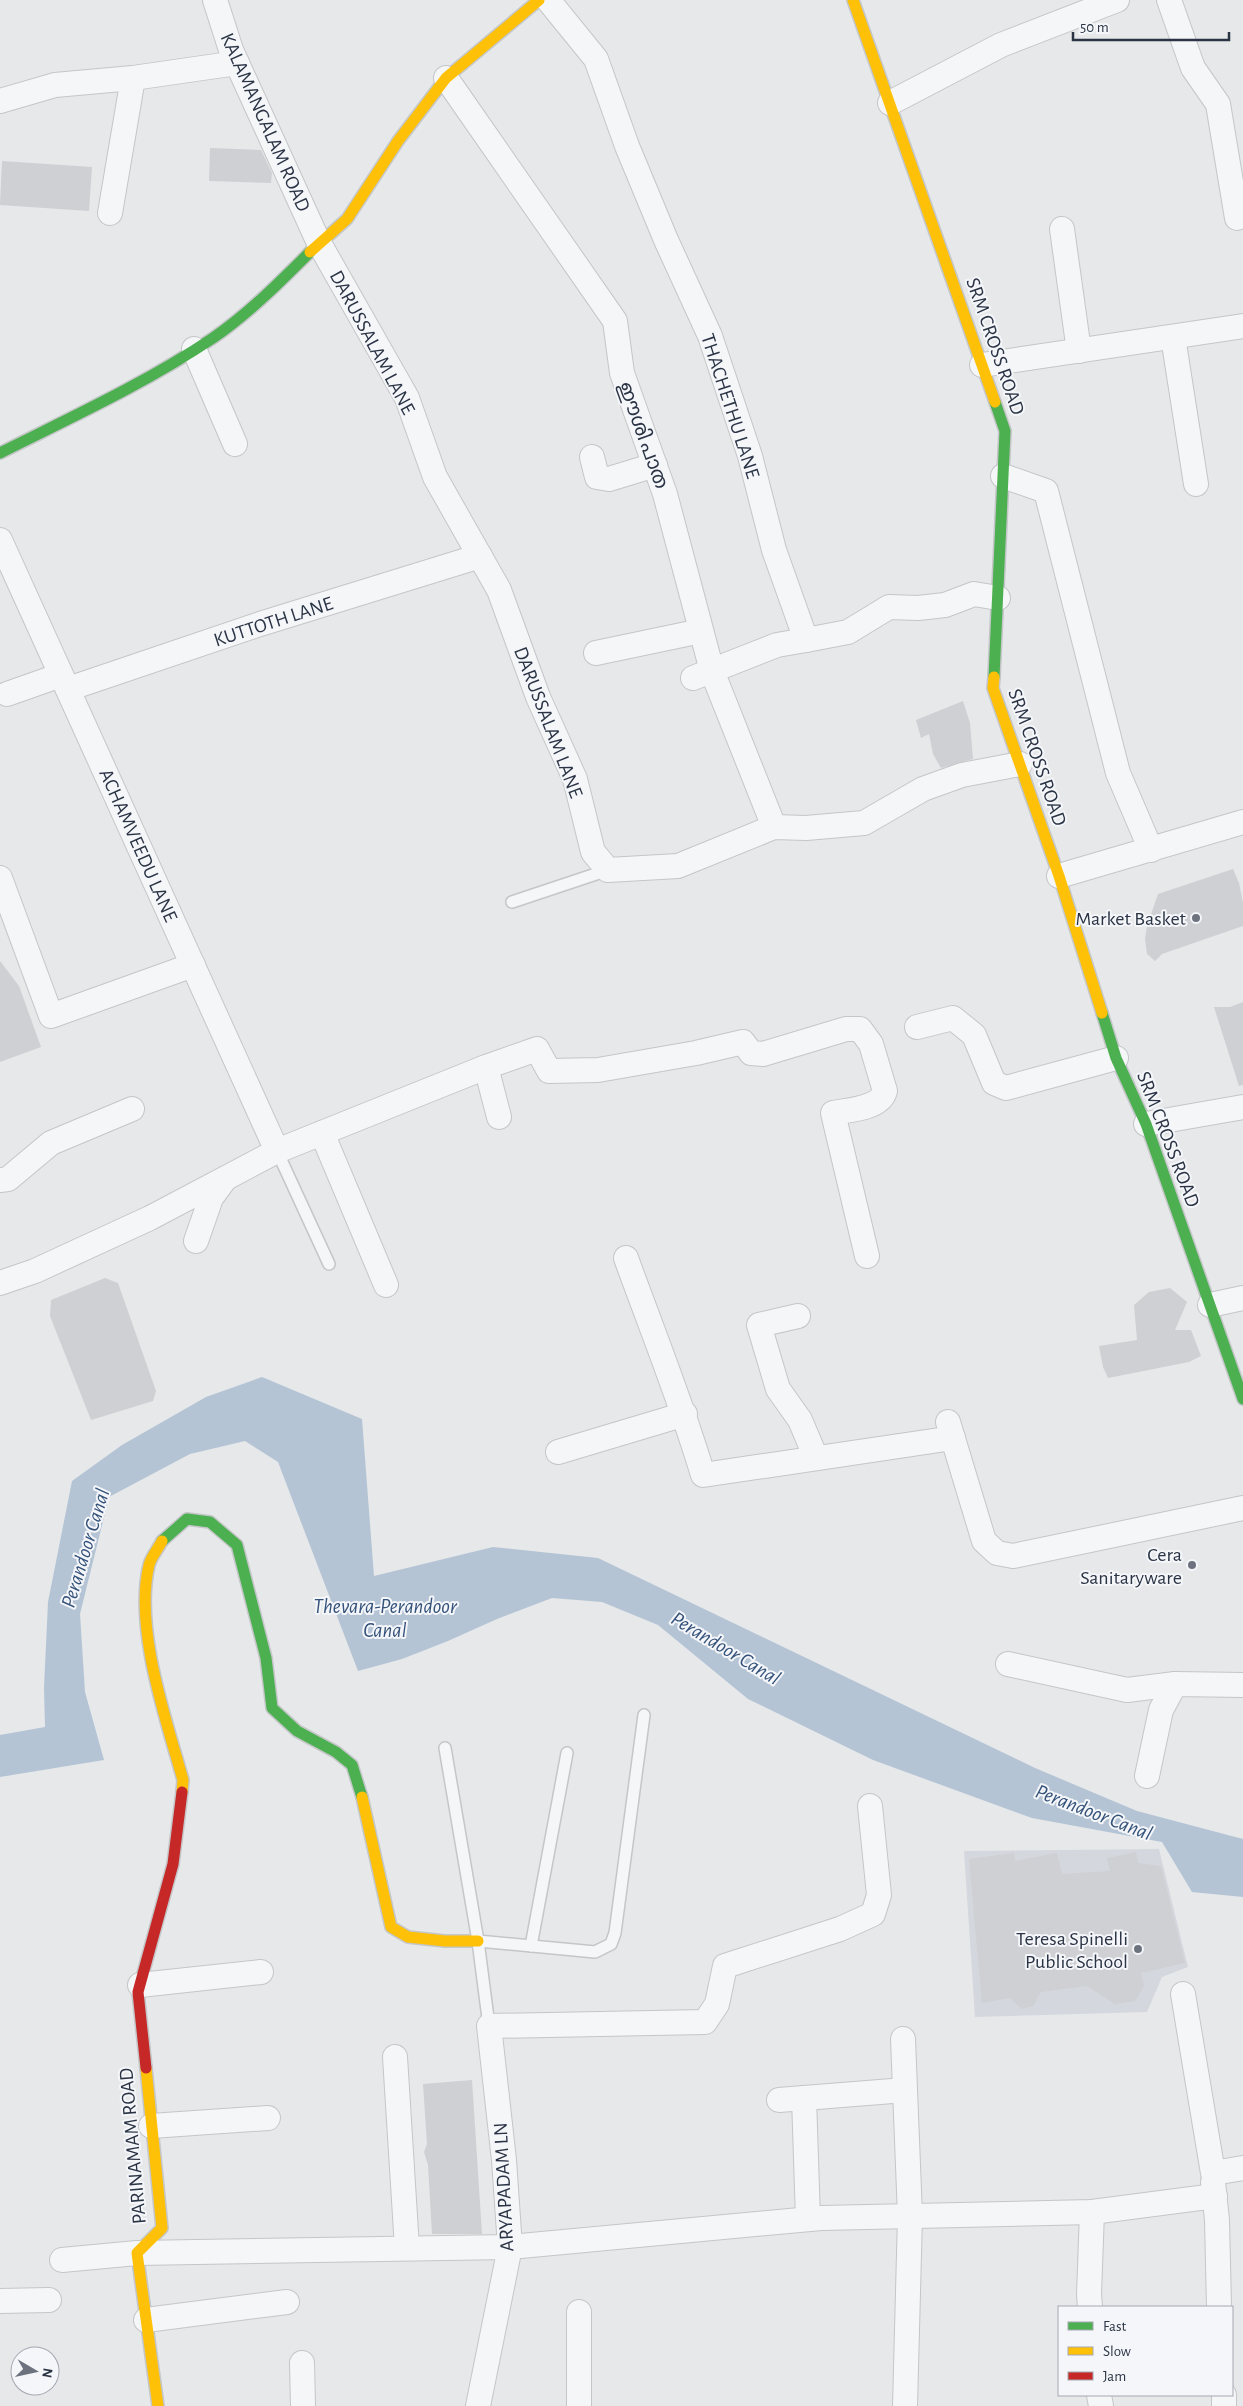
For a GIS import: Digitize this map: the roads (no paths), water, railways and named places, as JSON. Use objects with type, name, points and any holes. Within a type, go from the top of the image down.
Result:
[{"type":"street","name":"KALAMANGALAM ROAD","points":[[215,0],[237,63],[319,242]]},
{"type":"street","points":[[0,453],[128,390],[214,337],[273,289],[319,242],[347,219],[398,141],[446,78],[539,0]]},
{"type":"street","name":"THACHETHU LANE","points":[[548,0],[596,59],[627,146],[666,240],[710,336],[750,456],[774,550],[806,640]]},
{"type":"street","name":"SRM CROSS ROAD","points":[[853,0],[1005,431],[993,688],[1059,876],[1116,1058],[1146,1124],[1243,1399]]},
{"type":"street","points":[[890,103],[1001,45],[1117,0]]},
{"type":"street","points":[[1169,0],[1192,68],[1218,104],[1237,218]]},
{"type":"street","points":[[0,101],[55,85],[133,78],[237,63]]},
{"type":"street","points":[[110,213],[133,78]]},
{"type":"street","name":"ഈശി പാത","points":[[446,78],[615,321],[622,373],[665,494],[701,631],[702,675],[774,827]]},
{"type":"street","points":[[1062,229],[1079,351]]},
{"type":"street","name":"DARUSSALAM LANE","points":[[319,242],[407,398],[435,477],[499,590],[538,697],[575,779],[593,852],[608,870]]},
{"type":"street","points":[[982,365],[1243,326]]},
{"type":"street","points":[[1173,337],[1196,484]]},
{"type":"street","points":[[194,348],[235,444]]},
{"type":"street","points":[[592,457],[597,477],[609,478],[655,465]]},
{"type":"street","points":[[1004,476],[1046,492],[1118,773],[1151,850]]},
{"type":"street","name":"ACHAMVEEDU LANE","points":[[0,540],[277,1151]]},
{"type":"street","name":"KUTTOTH LANE","points":[[7,694],[64,682],[480,556]]},
{"type":"street","points":[[702,675],[777,645],[848,632],[889,607],[918,608],[945,605],[974,594],[998,598]]},
{"type":"street","points":[[596,654],[701,631]]},
{"type":"street","points":[[608,870],[678,866],[774,827],[806,828],[864,823],[923,789],[962,775],[1020,764]]},
{"type":"street","points":[[1059,876],[1243,822]]},
{"type":"street","points":[[0,878],[50,1016],[193,966]]},
{"type":"street","points":[[917,1027],[953,1018],[974,1035],[994,1083],[1006,1088],[1116,1058]]},
{"type":"street","points":[[0,1283],[35,1271],[150,1218],[277,1151],[486,1067],[537,1049],[549,1071],[598,1070],[696,1053],[743,1042],[751,1053],[763,1054],[846,1029],[860,1029],[871,1044],[885,1091],[884,1097],[874,1104],[833,1113],[867,1256]]},
{"type":"street","points":[[486,1067],[499,1117]]},
{"type":"street","points":[[1146,1124],[1243,1107]]},
{"type":"street","points":[[0,1180],[8,1179],[51,1143],[132,1109]]},
{"type":"street","points":[[322,1133],[386,1285]]},
{"type":"street","points":[[196,1241],[211,1198],[226,1178]]},
{"type":"street","points":[[626,1258],[685,1414],[703,1475],[816,1458],[951,1430],[984,1541],[997,1553],[1013,1556],[1243,1508]]},
{"type":"street","points":[[1210,1305],[1243,1298]]},
{"type":"street","points":[[798,1316],[759,1325],[778,1389],[800,1420],[816,1458]]},
{"type":"street","points":[[558,1452],[685,1414]]},
{"type":"street","points":[[261,1972],[139,1989],[173,1864],[183,1780],[160,1699],[147,1630],[146,1601],[150,1564],[164,1539],[187,1518],[210,1522],[237,1544],[266,1658],[272,1708],[297,1731],[336,1752],[352,1765],[364,1804],[378,1875],[391,1926],[408,1937],[445,1941],[478,1941]]},
{"type":"street","points":[[1008,1664],[1127,1690],[1175,1684],[1243,1685]]},
{"type":"street","points":[[1147,1776],[1161,1710],[1175,1684]]},
{"type":"street","points":[[489,2026],[705,2022],[717,2004],[724,1966],[840,1929],[873,1914],[879,1895],[870,1806]]},
{"type":"street","name":"PARINAMAM ROAD","points":[[139,1989],[162,2228],[137,2253],[158,2406]]},
{"type":"street","points":[[1183,1994],[1214,2185],[1218,2306]]},
{"type":"street","name":"ARYAPADAM LN","points":[[478,2406],[510,2246],[504,2160],[489,2026]]},
{"type":"street","points":[[903,2038],[910,2216],[905,2406]]},
{"type":"street","points":[[395,2057],[407,2248]]},
{"type":"street","points":[[779,2100],[905,2090]]},
{"type":"street","points":[[804,2098],[808,2219]]},
{"type":"street","points":[[151,2126],[268,2118]]},
{"type":"street","points":[[62,2260],[137,2253],[510,2246],[808,2219],[1092,2212],[1214,2185],[1243,2168]]},
{"type":"street","points":[[1090,2306],[1092,2212]]},
{"type":"street","points":[[0,2301],[49,2300]]},
{"type":"street","points":[[146,2320],[287,2302]]},
{"type":"street","points":[[579,2312],[579,2406]]},
{"type":"street","points":[[302,2363],[304,2406]]},
{"type":"lane","points":[[512,902],[608,870]]},
{"type":"lane","points":[[277,1151],[329,1264]]},
{"type":"lane","points":[[478,1941],[595,1952],[611,1944],[615,1933],[644,1715]]},
{"type":"lane","points":[[445,1748],[478,1941],[489,2026]]},
{"type":"lane","points":[[531,1946],[567,1753]]},
{"type":"water","name":"Thevara-Perandoor Canal","points":[[262,1377],[362,1419],[374,1576],[493,1547],[598,1558],[1035,1768],[1137,1811],[1243,1839],[1243,1897],[1192,1892],[1162,1842],[1032,1818],[873,1760],[748,1699],[658,1625],[602,1602],[552,1598],[402,1659],[358,1671],[278,1462],[245,1441],[190,1454],[109,1497],[80,1614],[85,1692],[104,1760],[0,1777],[0,1735],[45,1727],[44,1688],[48,1602],[72,1481],[122,1445],[206,1397]]},
{"type":"place","name":"Market Basket","points":[[1196,918]]},
{"type":"place","name":"Cera Sanitaryware","points":[[1192,1565]]},
{"type":"place","name":"Teresa Spinelli Public School","points":[[1138,1949]]},
{"type":"water label","name":"Perandoor Canal","points":[[85,1548]]},
{"type":"water label","name":"Perandoor Canal","points":[[726,1648]]},
{"type":"water label","name":"Perandoor Canal","points":[[1094,1812]]}]
